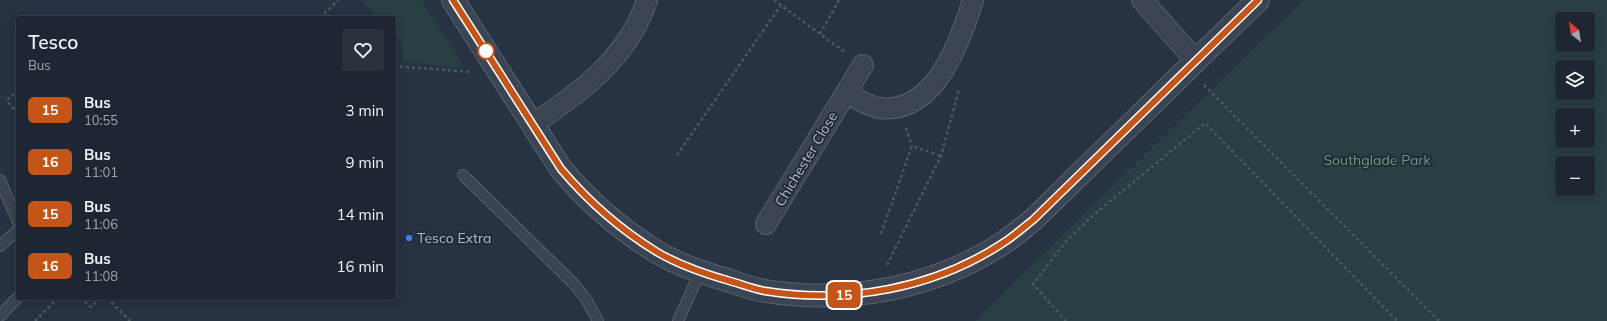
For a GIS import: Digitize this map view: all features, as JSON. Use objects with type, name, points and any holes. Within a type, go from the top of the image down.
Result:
[{"type":"street","points":[[453,0],[561,169],[580,191],[622,228],[658,252],[700,272],[764,290],[822,296],[874,292],[925,280],[966,264],[1004,243],[1034,219],[1258,0]]},
{"type":"street","points":[[532,124],[570,99],[594,80],[614,58],[634,30],[647,0]]},
{"type":"street","points":[[846,93],[878,108],[900,107],[920,98],[935,82],[950,59],[963,33],[973,0]]},
{"type":"street","points":[[1142,0],[1192,65]]},
{"type":"street","name":"Chichester Close","points":[[766,224],[863,65]]},
{"type":"lane","points":[[463,175],[573,283],[586,299],[598,321]]},
{"type":"lane","points":[[0,180],[16,217]]},
{"type":"lane","points":[[0,246],[16,232]]},
{"type":"lane","points":[[678,321],[700,272]]},
{"type":"lane","points":[[0,316],[16,299]]},
{"type":"path","points":[[322,16],[338,0]]},
{"type":"path","points":[[774,0],[863,65]]},
{"type":"path","points":[[820,34],[839,0]]},
{"type":"path","points":[[677,155],[781,5]]},
{"type":"path","points":[[1192,65],[1247,130],[1439,321]]},
{"type":"path","points":[[396,66],[470,73],[476,69]]},
{"type":"path","points":[[874,292],[941,156],[961,83]]},
{"type":"path","points":[[14,94],[7,100],[16,112]]},
{"type":"path","points":[[1066,321],[1033,284],[1064,244],[1090,218],[1205,124],[1397,321]]},
{"type":"path","points":[[881,234],[912,146],[941,156]]},
{"type":"path","points":[[35,321],[56,300]]},
{"type":"path","points":[[82,300],[91,307],[98,300]]},
{"type":"path","points":[[108,300],[130,321]]},
{"type":"green space","points":[[361,0],[421,0],[465,68],[402,62],[401,41],[396,36],[396,16],[376,16]]},
{"type":"green space","name":"Southglade Park","points":[[1303,0],[1607,0],[1607,321],[975,321]]},
{"type":"bus line","name":"15","points":[[453,0],[561,169],[580,191],[622,228],[658,252],[700,272],[764,290],[822,296],[874,292],[918,282],[966,264],[1004,243],[1034,219],[1258,0]]},
{"type":"place","name":"Tesco Extra","points":[[409,238]]}]
